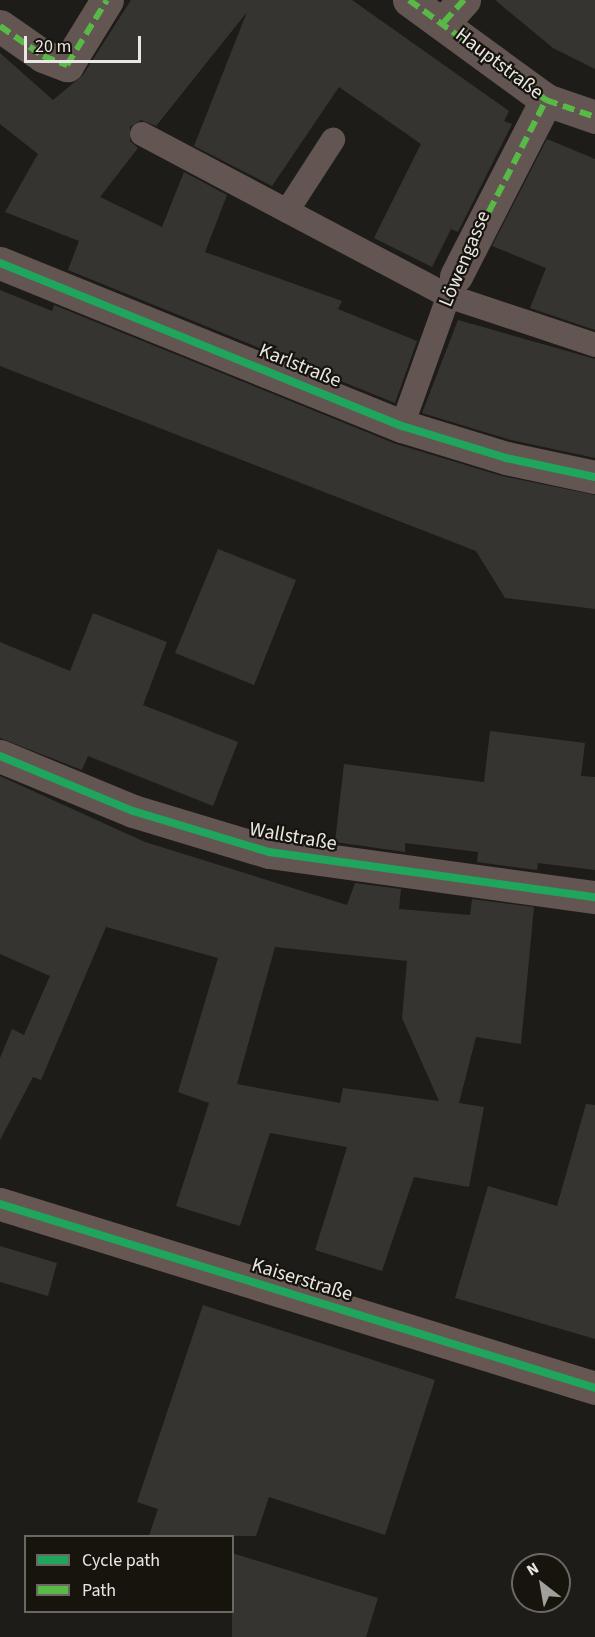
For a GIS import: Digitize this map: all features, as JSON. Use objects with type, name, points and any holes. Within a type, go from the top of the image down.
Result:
[{"type":"street","points":[[0,26],[43,56],[68,65],[107,0]]},
{"type":"street","name":"Hauptstraße","points":[[409,0],[454,11],[546,100],[595,117]]},
{"type":"street","name":"Löwengasse","points":[[452,286],[546,100]]},
{"type":"street","name":"Karlstraße","points":[[0,262],[402,426],[506,458],[595,477]]},
{"type":"street","name":"Wallstraße","points":[[0,756],[133,811],[259,850],[595,897]]},
{"type":"street","name":"Kaiserstraße","points":[[0,1204],[595,1388]]},
{"type":"lane","points":[[142,134],[287,210],[452,286],[595,345]]},
{"type":"lane","points":[[287,210],[333,140]]},
{"type":"lane","name":"Löwengasse","points":[[402,426],[452,286]]},
{"type":"building","points":[[131,0],[352,0],[509,111],[504,121],[512,124],[458,232],[451,229],[432,267],[374,238],[421,144],[339,87],[272,186],[194,146],[247,12],[156,126],[141,120],[130,127],[130,141],[138,148],[100,197],[162,227],[184,172],[227,195],[205,252],[342,301],[338,309],[417,341],[395,403],[68,270],[79,241],[5,212],[38,154],[0,124],[0,53],[53,100],[83,75]]},
{"type":"building","points":[[495,0],[595,0],[595,69],[553,48]]},
{"type":"building","points":[[547,139],[595,159],[595,330],[530,308],[546,268],[492,246]]},
{"type":"building","points":[[0,290],[52,311],[54,305],[396,444],[502,476],[595,495],[595,609],[505,598],[476,551],[0,366]]},
{"type":"building","points":[[458,320],[595,359],[595,458],[511,440],[422,413]]},
{"type":"building","points":[[218,549],[296,580],[254,685],[175,653]]},
{"type":"building","points":[[93,613],[167,642],[143,705],[238,742],[213,806],[88,756],[82,770],[0,738],[0,642],[70,671]]},
{"type":"building","points":[[490,731],[585,743],[581,776],[595,777],[595,870],[538,863],[537,870],[477,862],[478,852],[405,843],[405,852],[335,842],[344,764],[484,782]]},
{"type":"building","points":[[0,776],[145,842],[347,905],[355,883],[401,889],[399,909],[470,915],[472,899],[534,907],[521,1044],[476,1037],[459,1103],[484,1107],[469,1187],[414,1177],[382,1271],[315,1250],[347,1147],[270,1133],[240,1226],[176,1206],[209,1103],[178,1092],[218,958],[106,927],[41,1080],[33,1077],[0,1140],[0,1058],[12,1029],[24,1035],[50,976],[0,954]],"holes":[[[275,947],[407,961],[402,1018],[439,1101],[343,1088],[340,1103],[237,1084]]]},
{"type":"building","points":[[586,1104],[595,1105],[595,1339],[455,1298],[488,1186],[557,1206]]},
{"type":"building","points":[[0,1246],[57,1263],[48,1296],[0,1282]]},
{"type":"building","points":[[203,1305],[435,1380],[385,1535],[269,1497],[256,1536],[149,1535],[158,1509],[137,1502]]},
{"type":"building","points":[[234,1554],[378,1598],[366,1637],[232,1637]]},
{"type":"marked path","points":[[0,26],[43,56],[67,65],[107,0]]},
{"type":"marked path","points":[[409,0],[546,100],[595,117]]},
{"type":"marked path","points":[[444,22],[464,0]]},
{"type":"marked path","points":[[456,276],[546,100]]},
{"type":"cycle path","points":[[0,263],[402,426],[506,458],[595,477]]},
{"type":"cycle path","points":[[0,756],[133,811],[269,852],[595,897]]},
{"type":"cycle path","points":[[0,1204],[595,1388]]}]
